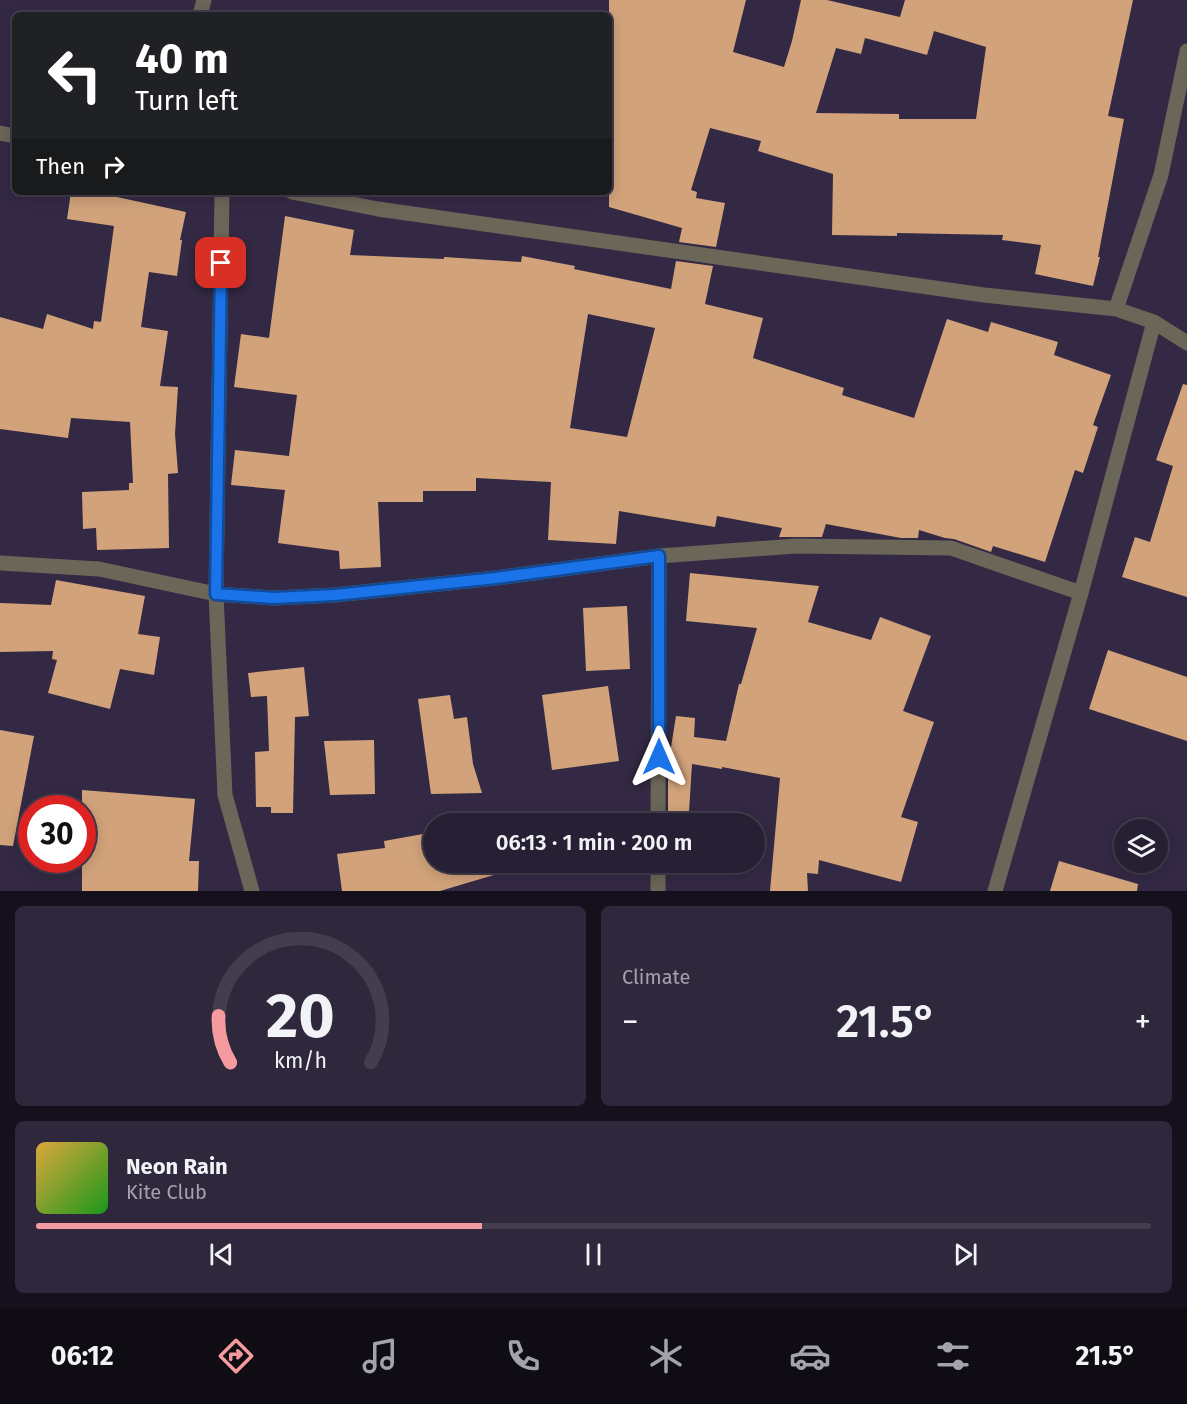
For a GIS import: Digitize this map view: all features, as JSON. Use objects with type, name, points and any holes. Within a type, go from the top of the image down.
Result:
[{"type":"street","points":[[1116,309],[1161,175],[1187,51]]},
{"type":"street","points":[[222,195],[216,594],[225,795],[252,891]]},
{"type":"street","points":[[307,195],[425,216],[984,294],[1116,309],[1154,322],[1187,343]]},
{"type":"street","points":[[995,891],[1081,593],[1154,322]]},
{"type":"street","points":[[0,563],[99,569],[216,594],[274,598],[335,595],[496,578],[659,556],[796,546],[951,548],[1081,593]]},
{"type":"street","points":[[658,813],[659,556]]},
{"type":"street","points":[[658,873],[658,891]]},
{"type":"building","points":[[609,0],[746,0],[733,52],[784,67],[801,0],[827,0],[900,17],[905,0],[1133,0],[1108,116],[1124,119],[1093,286],[1035,274],[1041,245],[1002,240],[1003,235],[897,233],[897,236],[832,235],[833,174],[758,151],[761,141],[710,128],[691,190],[697,192],[696,198],[725,203],[716,247],[679,242],[682,228],[609,207],[609,195],[612,195],[612,12],[609,12]],"holes":[[[934,31],[986,47],[976,119],[899,119],[899,114],[816,113],[836,48],[861,54],[865,38],[927,55]]]},
{"type":"building","points":[[71,195],[108,195],[186,212],[180,240],[182,240],[177,276],[149,272],[141,327],[168,331],[160,386],[178,387],[175,434],[178,473],[168,474],[169,548],[97,550],[96,528],[83,529],[82,492],[129,490],[129,483],[133,483],[130,422],[71,418],[68,438],[0,429],[0,317],[43,329],[47,314],[93,329],[94,321],[101,322],[114,226],[67,219]]},
{"type":"building","points":[[285,216],[354,230],[350,255],[444,259],[444,257],[521,262],[522,256],[671,289],[676,261],[713,266],[705,304],[763,318],[753,358],[844,388],[842,395],[914,418],[947,319],[988,332],[991,322],[1058,342],[1054,355],[1111,375],[1093,425],[1098,427],[1083,473],[1075,470],[1045,562],[993,546],[991,552],[919,530],[918,538],[901,538],[826,524],[822,537],[779,537],[782,528],[717,516],[715,527],[619,511],[616,544],[548,540],[551,482],[476,478],[476,491],[423,491],[423,502],[378,502],[381,567],[340,569],[339,551],[278,543],[285,490],[231,485],[235,450],[289,456],[297,395],[234,387],[241,334],[269,338]],"holes":[[[588,314],[655,328],[627,437],[570,428]]]},
{"type":"building","points":[[1183,384],[1187,385],[1187,597],[1122,577],[1135,537],[1150,542],[1173,466],[1156,460]]},
{"type":"building","points":[[690,573],[819,586],[808,622],[871,640],[880,617],[931,636],[903,711],[934,722],[901,817],[918,822],[901,882],[819,860],[818,874],[807,873],[808,891],[770,891],[780,778],[692,764],[689,812],[668,811],[668,766],[676,716],[695,718],[694,737],[726,741],[739,684],[741,684],[757,628],[686,621]]},
{"type":"building","points":[[56,580],[145,596],[138,634],[160,637],[154,675],[120,669],[110,709],[48,693],[57,660],[52,659],[53,651],[0,652],[0,603],[51,605]]},
{"type":"building","points":[[627,606],[630,669],[586,671],[583,608]]},
{"type":"building","points":[[1108,650],[1187,677],[1187,741],[1089,709]]},
{"type":"building","points":[[304,667],[309,716],[295,717],[293,813],[271,813],[271,807],[256,807],[255,752],[269,751],[267,696],[251,697],[248,673]]},
{"type":"building","points":[[608,686],[619,761],[552,770],[542,695]]},
{"type":"building","points":[[450,695],[454,719],[467,717],[473,764],[482,793],[431,794],[418,699]]},
{"type":"building","points":[[0,730],[34,736],[23,795],[18,795],[18,820],[13,846],[0,845]]},
{"type":"building","points":[[374,740],[375,794],[330,795],[324,741]]},
{"type":"building","points":[[82,790],[195,799],[189,861],[199,861],[198,891],[82,891],[82,873],[96,873],[96,795],[82,795]]},
{"type":"building","points":[[423,834],[423,873],[501,873],[440,891],[342,891],[337,854],[385,848],[384,841]]},
{"type":"building","points":[[1059,861],[1138,884],[1137,891],[1050,891]]},
{"type":"route","points":[[221,263],[216,594],[274,598],[335,595],[496,578],[659,556],[659,757]]}]
